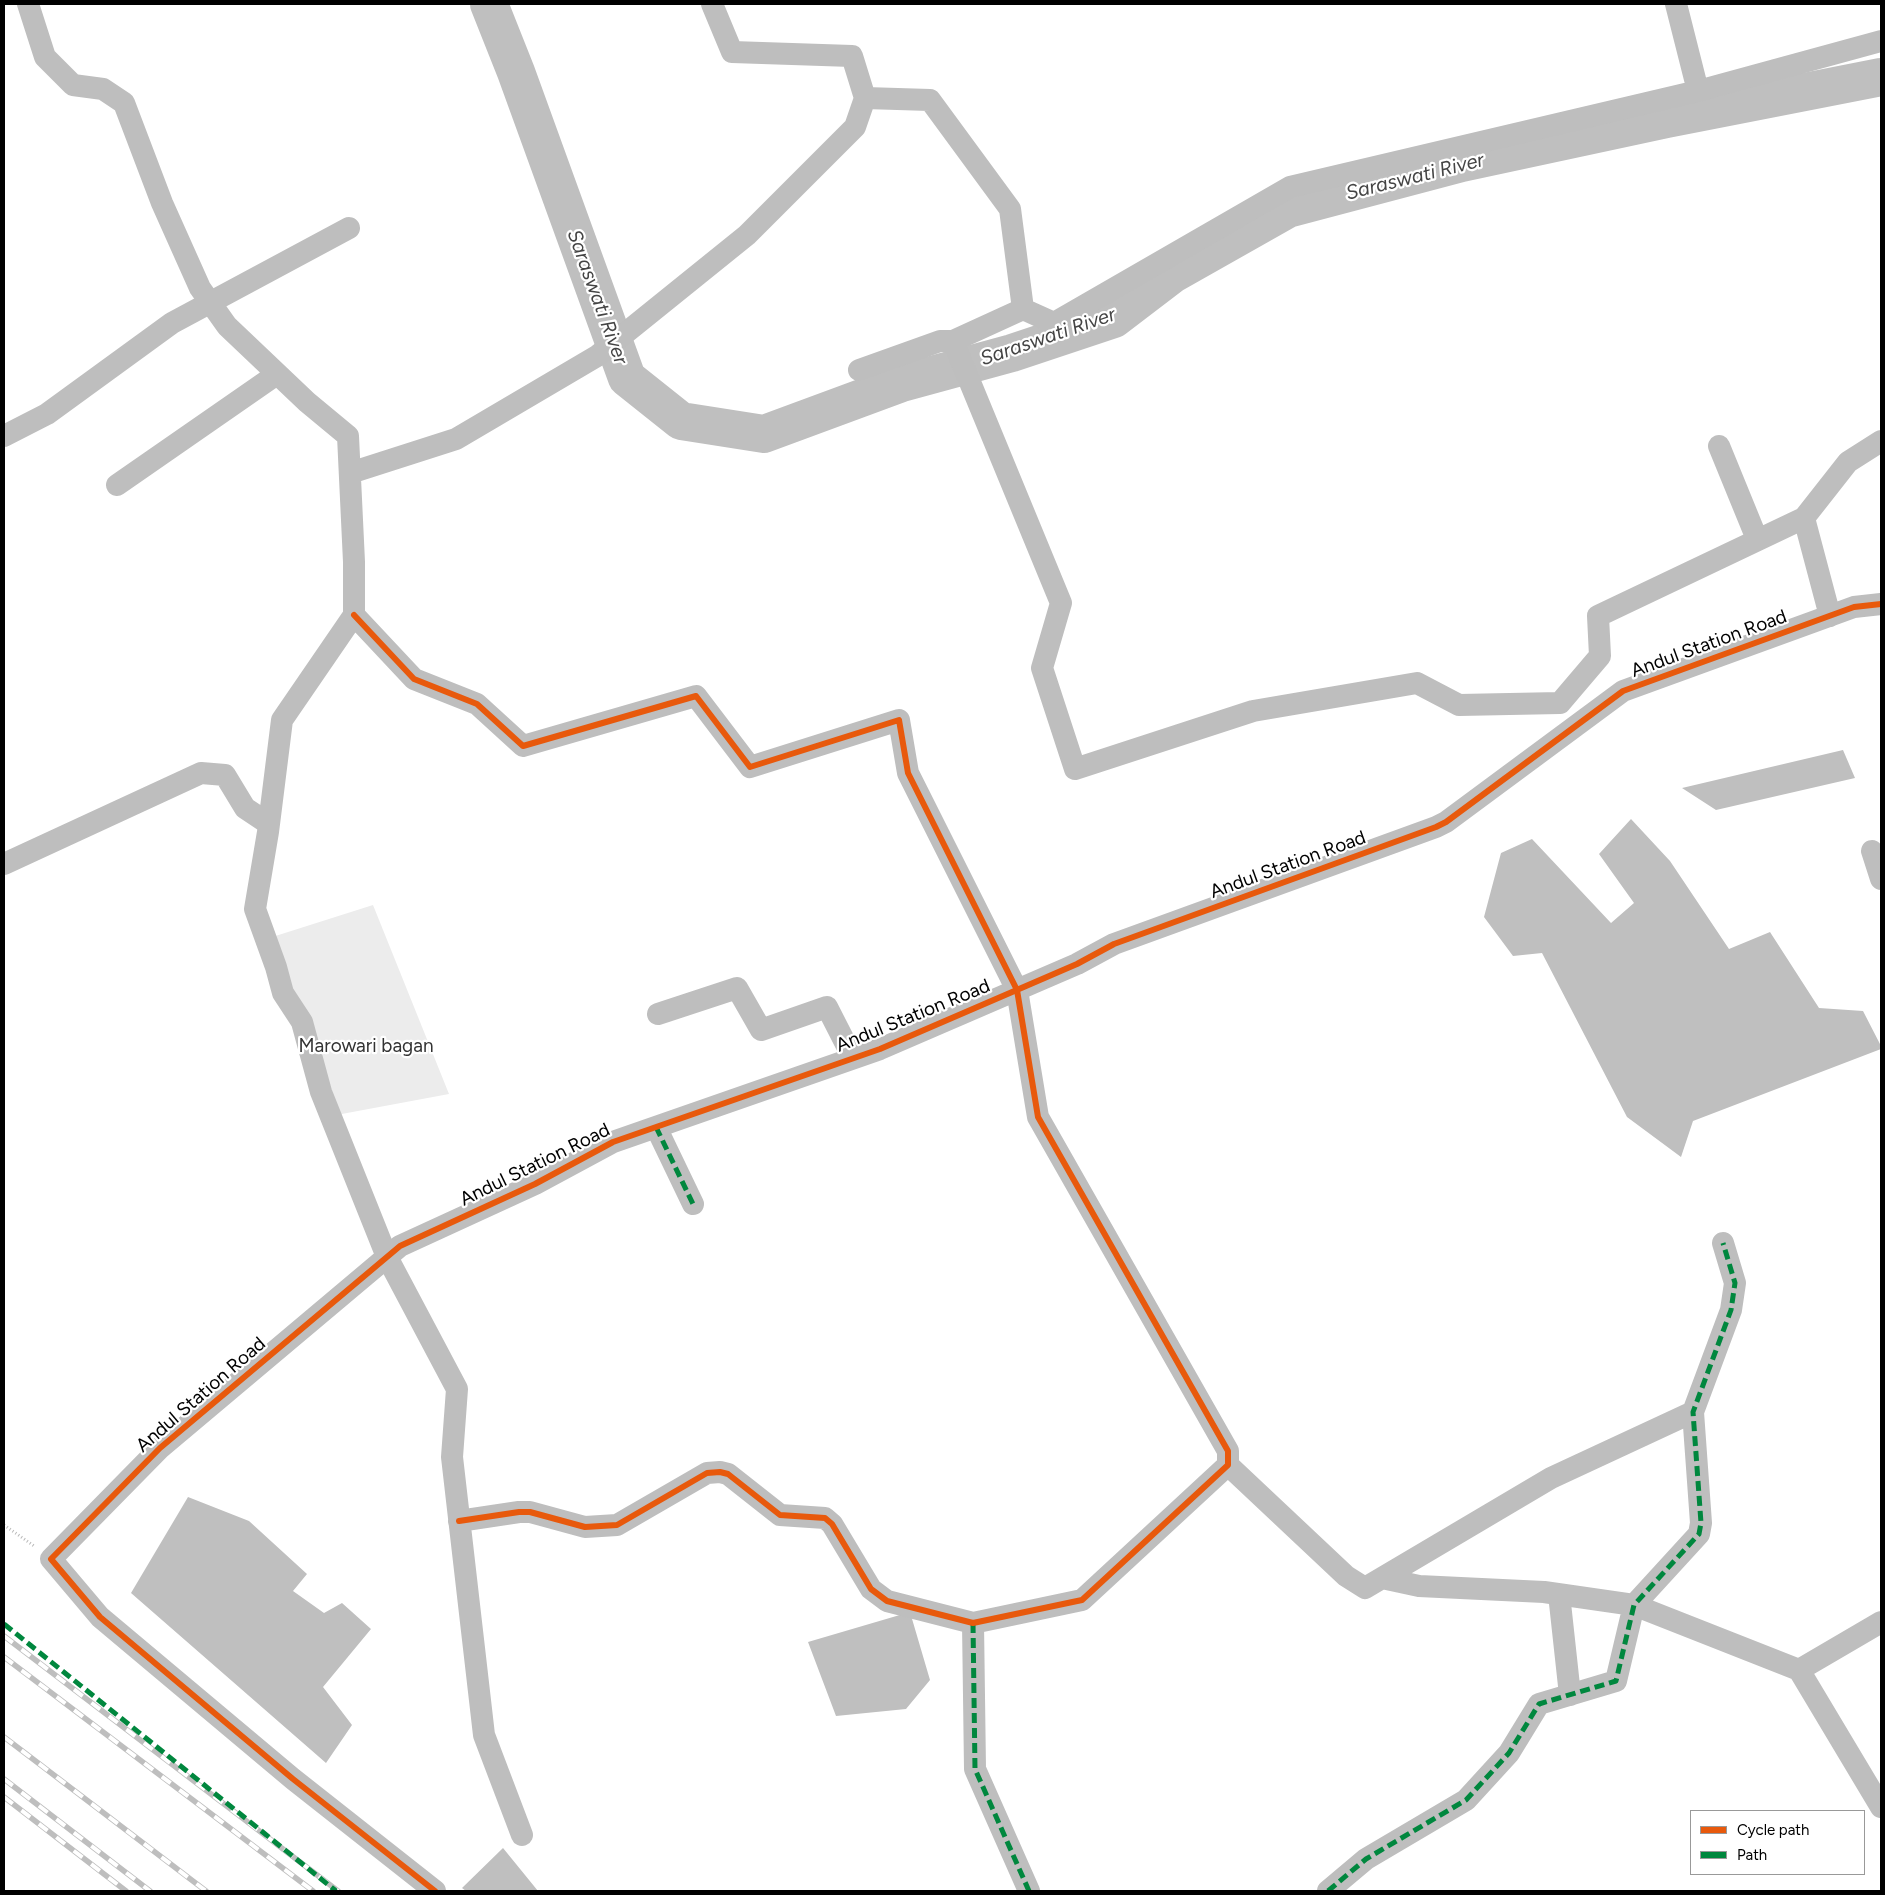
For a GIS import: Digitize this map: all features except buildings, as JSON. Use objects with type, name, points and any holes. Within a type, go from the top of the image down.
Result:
[{"type":"street","points":[[28,4],[45,58],[73,85],[103,89],[124,102],[162,204],[200,288],[227,326],[307,402],[348,436],[354,562],[354,615],[282,720],[269,824],[255,909],[276,966],[283,993],[302,1022],[321,1092],[387,1257],[457,1389],[452,1457],[484,1735],[522,1835]]},
{"type":"street","points":[[350,473],[456,440],[597,356],[747,235],[855,127],[865,98],[852,56],[732,52],[712,4]]},
{"type":"street","points":[[1676,4],[1698,91]]},
{"type":"street","points":[[859,370],[940,342],[953,342],[1023,309],[1054,323],[1290,187],[1698,91],[1881,41]]},
{"type":"street","points":[[865,98],[930,100],[1010,209],[1023,309]]},
{"type":"street","points":[[4,436],[46,414],[172,323],[349,228]]},
{"type":"street","points":[[953,342],[1061,603],[1042,668],[1075,770],[1253,711],[1417,683],[1459,705],[1560,703],[1600,656],[1598,616],[1756,539],[1804,518],[1848,462],[1881,441]]},
{"type":"street","points":[[117,485],[277,374]]},
{"type":"street","points":[[1719,446],[1756,539]]},
{"type":"street","points":[[1804,518],[1830,616]]},
{"type":"street","name":"Andul Station Road","points":[[52,1559],[160,1448],[400,1246],[536,1184],[613,1142],[880,1049],[1076,964],[1114,944],[1436,827],[1446,822],[1624,691],[1854,607],[1881,604]]},
{"type":"street","points":[[354,615],[414,679],[477,704],[523,746],[696,696],[750,767],[900,720],[908,773],[1017,990],[1038,1118],[1228,1451],[1228,1465],[1346,1576],[1365,1588],[1552,1478],[1693,1412]]},
{"type":"street","points":[[4,864],[201,773],[225,775],[245,808],[269,824]]},
{"type":"street","points":[[1872,851],[1881,879]]},
{"type":"street","points":[[658,1014],[737,988],[761,1030],[827,1007],[853,1058]]},
{"type":"street","points":[[656,1127],[693,1204]]},
{"type":"street","points":[[1328,1891],[1366,1859],[1466,1800],[1509,1753],[1539,1704],[1616,1681],[1634,1605],[1699,1534],[1701,1523],[1693,1412],[1731,1310],[1736,1283],[1723,1243]]},
{"type":"street","points":[[459,1521],[530,1512],[585,1527],[617,1525],[707,1473],[720,1472],[728,1474],[780,1515],[825,1518],[832,1524],[870,1589],[887,1600],[973,1623],[1082,1600],[1228,1465]]},
{"type":"street","points":[[52,1559],[100,1617],[293,1779],[435,1891]]},
{"type":"street","points":[[1382,1578],[1419,1586],[1558,1594],[1634,1605],[1799,1670],[1881,1807]]},
{"type":"street","points":[[1558,1594],[1570,1695]]},
{"type":"street","points":[[1799,1670],[1881,1622]]},
{"type":"street","points":[[973,1623],[975,1769],[1029,1891]]},
{"type":"path","points":[[4,1525],[52,1559]]},
{"type":"green space","name":"Marowari bagan","points":[[373,905],[449,1094],[331,1116],[266,939]]},
{"type":"shaded area","points":[[1843,750],[1855,778],[1716,810],[1682,788]]},
{"type":"shaded area","points":[[1631,819],[1670,861],[1729,949],[1770,932],[1819,1008],[1863,1011],[1881,1046],[1881,1049],[1693,1121],[1681,1157],[1627,1117],[1542,953],[1513,956],[1484,917],[1501,853],[1532,839],[1611,923],[1634,903],[1599,854]]},
{"type":"shaded area","points":[[188,1497],[249,1521],[307,1574],[293,1591],[324,1613],[342,1603],[371,1629],[323,1687],[352,1725],[326,1763],[131,1593]]},
{"type":"shaded area","points":[[910,1612],[930,1680],[906,1709],[836,1716],[808,1642]]},
{"type":"shaded area","points":[[503,1848],[538,1891],[466,1891],[462,1888]]},
{"type":"waterway","name":"Saraswati River","points":[[489,4],[516,72],[627,378],[681,421],[764,434],[902,383],[1012,353],[1114,319],[1173,274],[1288,209],[1462,163],[1667,119],[1881,77]]},
{"type":"railway","points":[[4,1636],[338,1891]]},
{"type":"railway","points":[[4,1657],[313,1891]]},
{"type":"railway","points":[[4,1737],[206,1891]]},
{"type":"railway","points":[[4,1779],[150,1891]]},
{"type":"railway","points":[[4,1797],[126,1891]]},
{"type":"marked path","points":[[656,1127],[693,1204]]},
{"type":"marked path","points":[[1328,1891],[1366,1859],[1466,1800],[1509,1753],[1539,1704],[1616,1681],[1634,1605],[1699,1534],[1701,1523],[1693,1412],[1731,1310],[1735,1283],[1723,1243]]},
{"type":"marked path","points":[[973,1623],[975,1769],[1029,1891]]},
{"type":"marked path","points":[[4,1624],[336,1891]]},
{"type":"cycle path","points":[[435,1891],[293,1779],[100,1617],[51,1559],[160,1448],[400,1246],[535,1184],[613,1142],[880,1049],[1077,964],[1114,944],[1436,827],[1446,822],[1623,691],[1854,607],[1881,604]]},
{"type":"cycle path","points":[[354,615],[414,679],[477,704],[523,746],[696,696],[750,767],[899,720],[908,773],[1017,990],[1038,1117],[1228,1451],[1228,1465],[1082,1600],[973,1623],[887,1601],[871,1589],[832,1524],[825,1518],[780,1515],[728,1474],[720,1472],[707,1473],[617,1525],[585,1527],[530,1512],[459,1521]]}]
